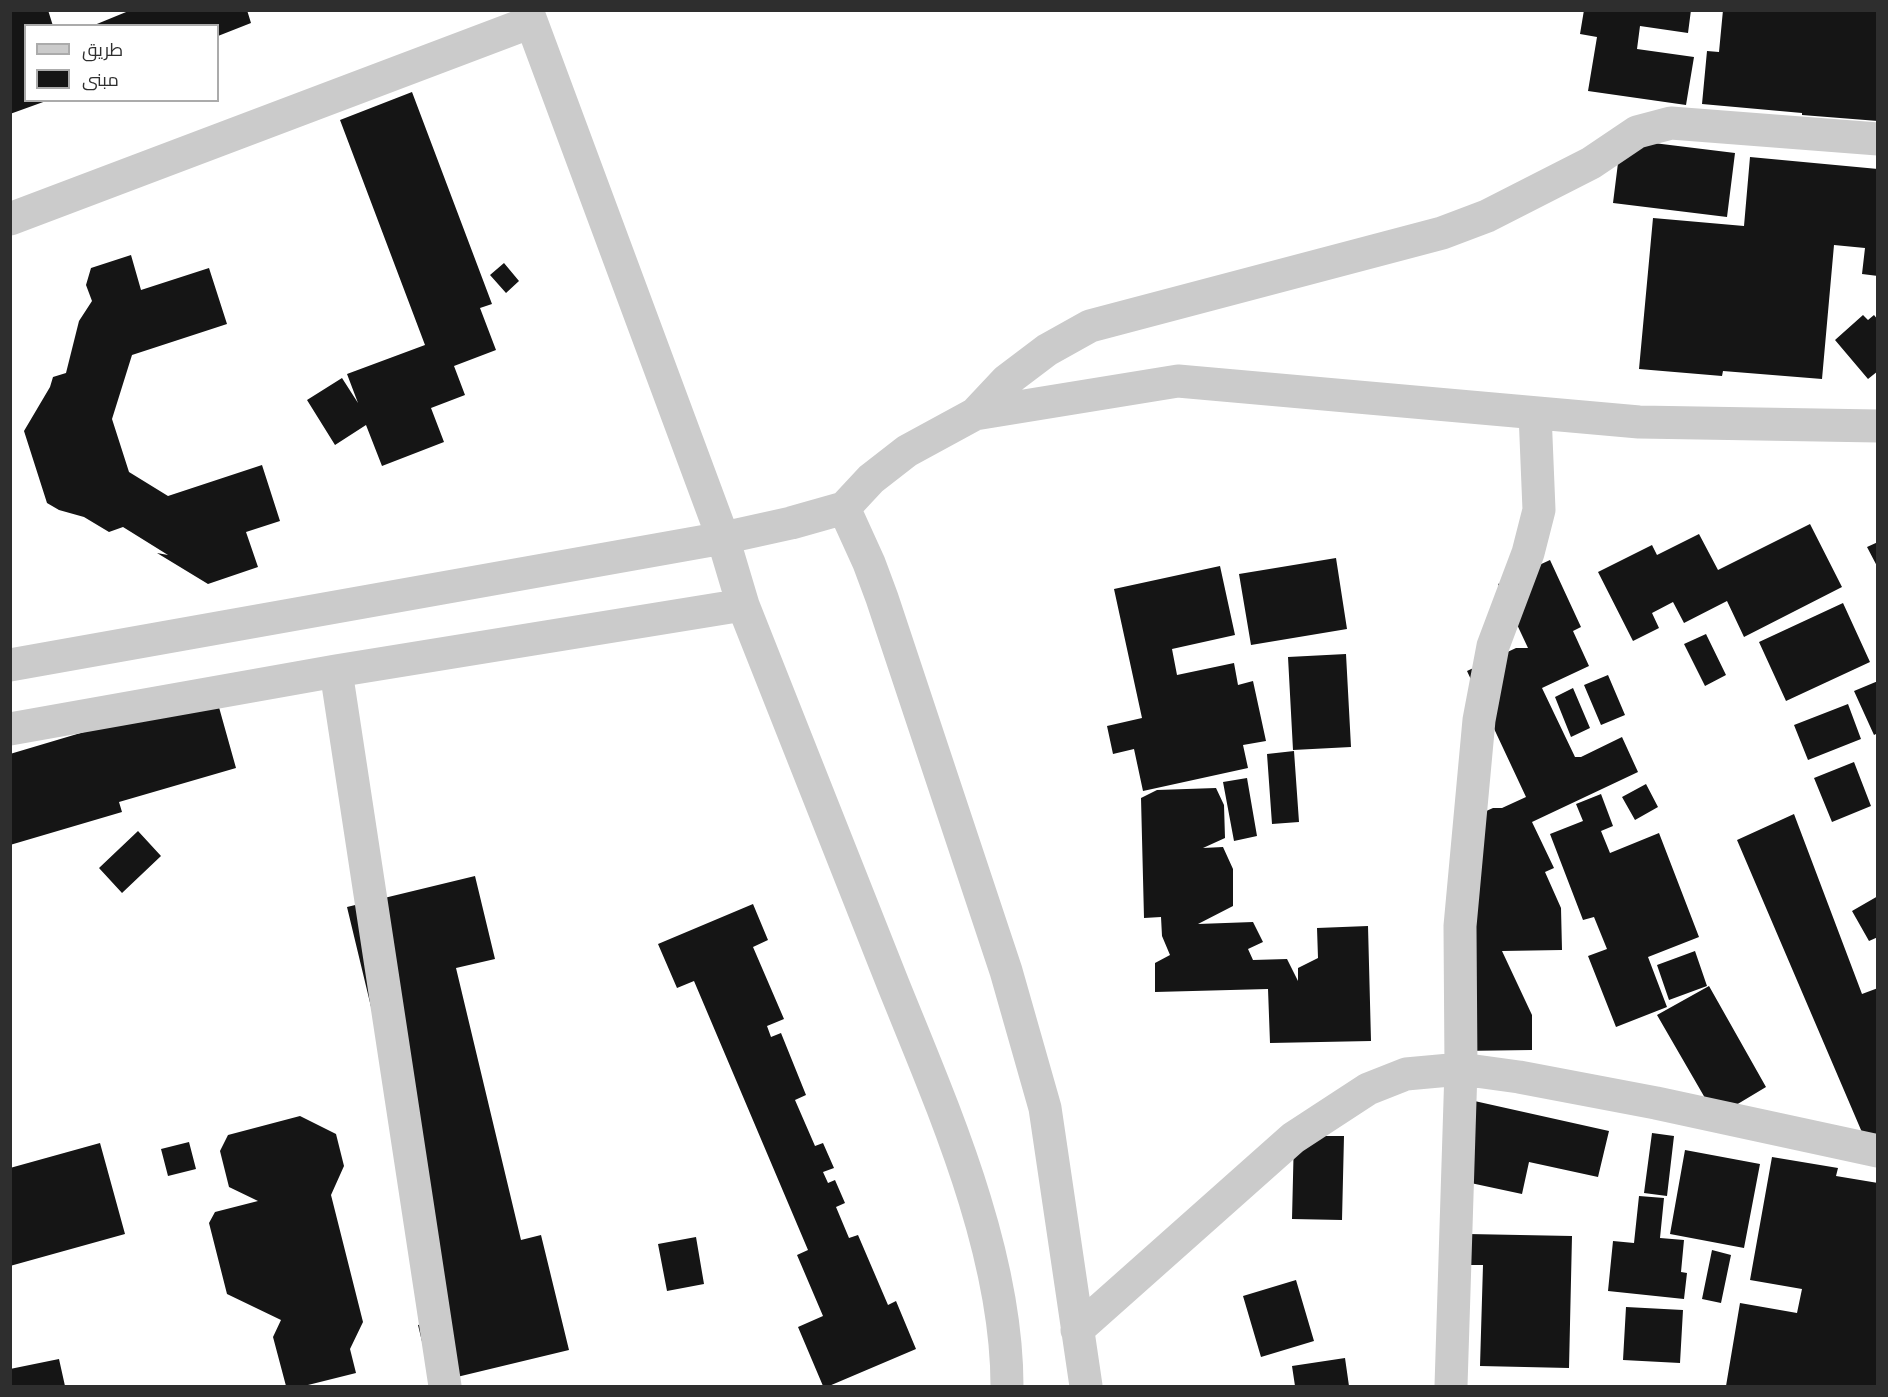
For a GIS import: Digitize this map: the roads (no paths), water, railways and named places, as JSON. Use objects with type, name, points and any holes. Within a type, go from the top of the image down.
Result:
[{"type":"street","points":[[10,219],[529,16],[723,538],[743,605],[951,1129],[989,1251],[1007,1349],[1007,1386]]},
{"type":"street","points":[[10,665],[723,538],[791,523],[844,507],[871,479],[907,451],[975,414],[1014,375],[1047,350],[1090,326],[1443,233],[1488,216],[1591,163],[1637,132],[1671,123],[1878,139]]},
{"type":"street","points":[[975,414],[1178,381],[1639,422],[1878,426]]},
{"type":"street","points":[[1451,1386],[1461,1069],[1460,926],[1479,720],[1493,646],[1528,554],[1539,510],[1535,413]]},
{"type":"street","points":[[844,507],[882,598],[1006,971],[1045,1108],[1086,1386]]},
{"type":"street","points":[[10,729],[336,671],[743,605]]},
{"type":"street","points":[[336,671],[445,1386]]},
{"type":"street","points":[[1077,1330],[1293,1138],[1368,1089],[1406,1074],[1461,1069],[1519,1077],[1656,1103],[1878,1151]]}]
